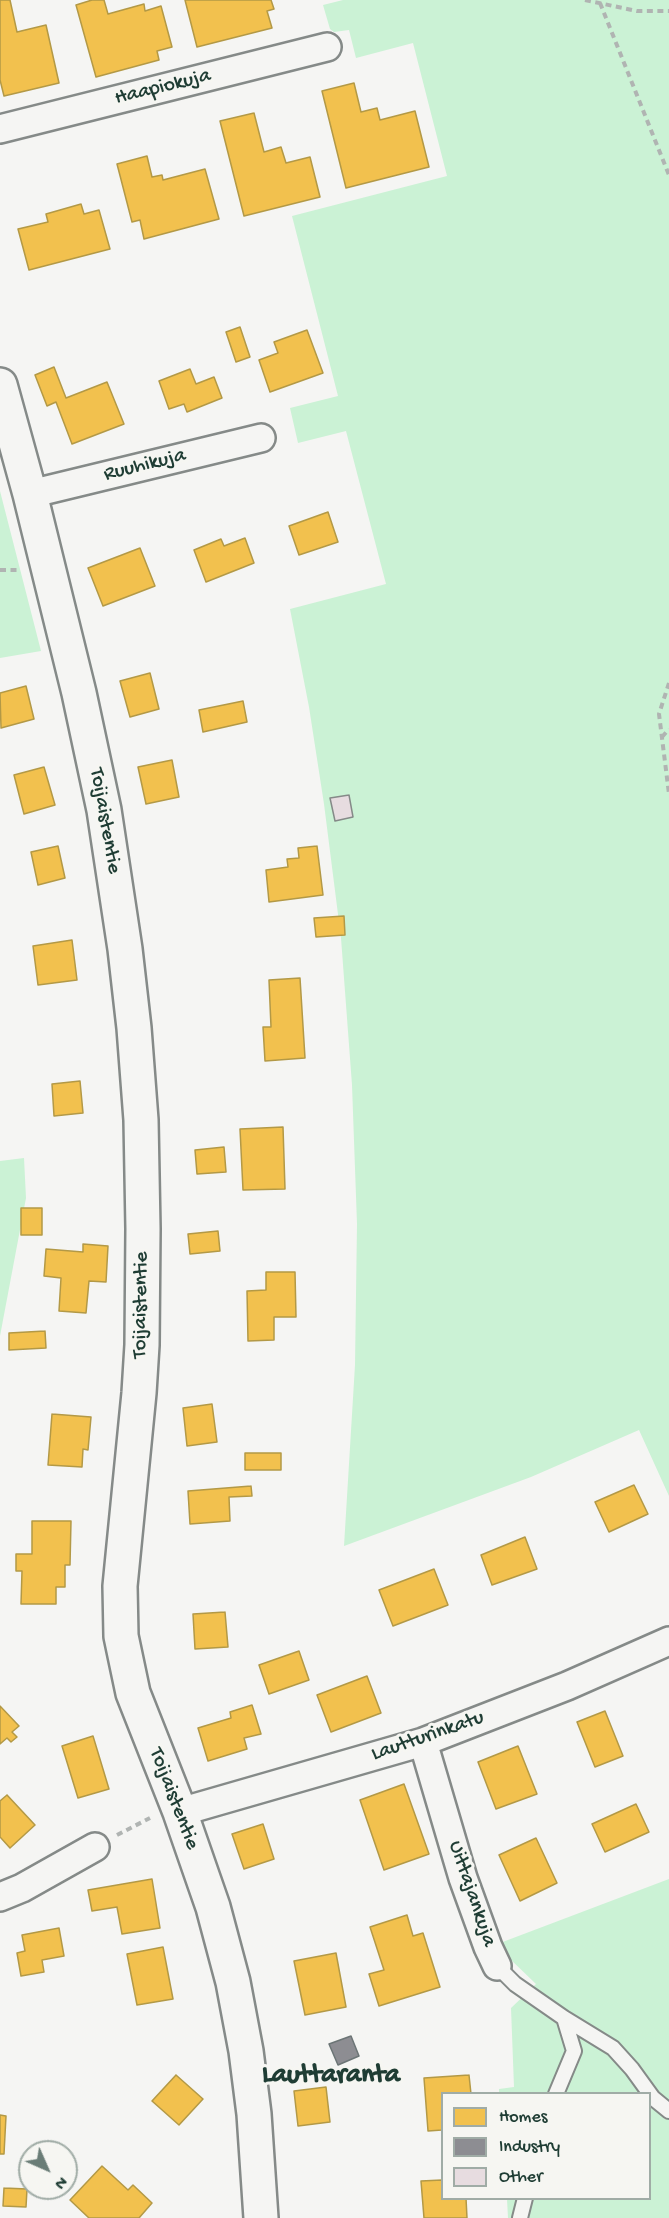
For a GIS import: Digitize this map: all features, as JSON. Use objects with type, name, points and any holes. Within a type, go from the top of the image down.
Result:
[{"type":"street","name":"Haapiokuja","points":[[0,129],[327,46]]},
{"type":"street","name":"Toijaistentie","points":[[0,385],[30,494],[91,748],[104,810],[125,949],[141,1120],[143,1229],[140,1383],[120,1586],[121,1625],[126,1661],[166,1815],[213,1907],[233,1982],[246,2051],[254,2114],[261,2218]]},
{"type":"street","name":"Ruuhikuja","points":[[30,494],[261,438]]},
{"type":"street","name":"Lautturinkatu","points":[[166,1815],[423,1742],[567,1686],[669,1641]]},
{"type":"street","name":"Uittajankuja","points":[[423,1742],[463,1878],[488,1947],[497,1965]]},
{"type":"street","points":[[0,1897],[22,1888],[95,1847]]},
{"type":"lane","name":"Uittajankuja","points":[[497,1965],[515,1984],[613,2048],[649,2092]]},
{"type":"lane","points":[[557,2092],[574,2050],[564,2018]]},
{"type":"lane","name":"Uittajankuja","points":[[651,2095],[669,2111]]},
{"type":"lane","points":[[520,2218],[525,2200]]},
{"type":"path","points":[[585,0],[637,11],[669,11]]},
{"type":"path","points":[[600,3],[669,175]]},
{"type":"path","points":[[0,570],[28,570]]},
{"type":"path","points":[[669,683],[659,714],[669,794]]},
{"type":"path","points":[[662,737],[669,729]]},
{"type":"path","points":[[95,1847],[166,1815]]},
{"type":"green space","points":[[343,0],[669,0],[669,1496],[639,1430],[531,1477],[344,1546],[355,1365],[357,1224],[352,1085],[341,938],[324,804],[309,707],[290,609],[386,584],[346,431],[298,443],[290,408],[338,396],[292,216],[447,176],[413,43],[356,58],[349,30],[334,32],[330,29],[323,5]]},
{"type":"green space","points":[[0,491],[41,651],[0,658]]},
{"type":"green space","points":[[24,1158],[26,1198],[0,1336],[0,1161]]},
{"type":"green space","points":[[669,1879],[669,2218],[508,2218],[507,2200],[651,2200],[651,2092],[499,2092],[499,2089],[514,2087],[511,2008],[536,1984],[509,1958],[500,1943]]},
{"type":"building: Homes","points":[[0,0],[10,0],[17,32],[46,25],[59,83],[4,96],[0,80]]},
{"type":"building: Homes","points":[[92,0],[104,0],[108,14],[144,4],[145,11],[161,6],[172,47],[157,51],[159,60],[96,77],[76,5]]},
{"type":"building: Homes","points":[[185,0],[271,0],[274,9],[267,11],[272,28],[197,47]]},
{"type":"building: Homes","points":[[354,83],[361,112],[377,108],[380,120],[415,111],[429,167],[346,188],[322,91]]},
{"type":"building: Homes","points":[[254,113],[264,152],[281,147],[286,163],[310,157],[320,197],[244,216],[220,121]]},
{"type":"building: Homes","points":[[147,156],[152,177],[162,175],[163,180],[205,169],[219,219],[144,239],[140,220],[132,222],[117,164]]},
{"type":"building: Homes","points":[[81,204],[84,214],[99,210],[110,249],[29,270],[18,229],[48,222],[46,214]]},
{"type":"building: Homes","points":[[240,327],[250,357],[236,362],[226,332]]},
{"type":"building: Homes","points":[[307,330],[323,373],[270,392],[259,360],[278,353],[274,342]]},
{"type":"building: Homes","points":[[54,367],[66,398],[107,382],[124,424],[72,444],[56,402],[47,406],[35,375]]},
{"type":"building: Homes","points":[[190,369],[196,384],[214,377],[222,398],[187,412],[184,404],[169,409],[159,381]]},
{"type":"building: Homes","points":[[328,512],[338,542],[299,555],[289,526]]},
{"type":"building: Homes","points":[[245,538],[254,563],[206,582],[194,550],[221,539],[224,546]]},
{"type":"building: Homes","points":[[140,548],[155,586],[103,606],[88,568]]},
{"type":"building: Homes","points":[[150,673],[159,709],[130,717],[120,681]]},
{"type":"building: Homes","points":[[26,686],[34,719],[1,728],[0,693]]},
{"type":"building: Homes","points":[[243,701],[247,722],[203,732],[199,710]]},
{"type":"building: Homes","points":[[172,760],[179,797],[146,804],[138,767]]},
{"type":"building: Homes","points":[[44,767],[55,805],[24,814],[14,775]]},
{"type":"building: Homes","points":[[58,846],[65,878],[38,885],[31,852]]},
{"type":"building: Homes","points":[[317,846],[323,895],[269,902],[266,870],[288,867],[287,859],[299,858],[298,848]]},
{"type":"building: Homes","points":[[344,916],[345,935],[316,937],[314,918]]},
{"type":"building: Homes","points":[[72,940],[77,980],[38,985],[33,946]]},
{"type":"building: Homes","points":[[300,978],[305,1058],[265,1061],[263,1027],[271,1027],[269,980]]},
{"type":"building: Homes","points":[[80,1081],[83,1113],[54,1116],[52,1084]]},
{"type":"building: Homes","points":[[283,1127],[285,1189],[243,1190],[240,1129]]},
{"type":"building: Homes","points":[[224,1147],[226,1172],[197,1174],[195,1150]]},
{"type":"building: Homes","points":[[21,1208],[42,1208],[42,1235],[21,1235]]},
{"type":"building: Homes","points":[[218,1231],[220,1251],[190,1254],[188,1234]]},
{"type":"building: Homes","points":[[83,1244],[108,1246],[106,1282],[89,1281],[86,1313],[59,1311],[61,1278],[44,1276],[46,1249],[83,1252]]},
{"type":"building: Homes","points":[[266,1272],[295,1272],[296,1317],[274,1317],[274,1340],[248,1341],[247,1291],[266,1290]]},
{"type":"building: Homes","points":[[45,1331],[46,1348],[9,1350],[9,1333]]},
{"type":"building: Homes","points":[[212,1404],[217,1442],[187,1446],[183,1408]]},
{"type":"building: Homes","points":[[52,1414],[91,1417],[88,1450],[83,1449],[82,1467],[48,1465]]},
{"type":"building: Homes","points":[[245,1453],[281,1453],[281,1470],[245,1470]]},
{"type":"building: Homes","points":[[634,1485],[648,1514],[609,1532],[595,1502]]},
{"type":"building: Homes","points":[[251,1486],[252,1496],[229,1497],[230,1521],[190,1524],[188,1491]]},
{"type":"building: Homes","points":[[32,1521],[71,1521],[70,1565],[65,1565],[65,1587],[56,1587],[56,1604],[21,1604],[22,1571],[16,1571],[16,1554],[32,1554]]},
{"type":"building: Homes","points":[[525,1537],[537,1569],[492,1585],[481,1555]]},
{"type":"building: Homes","points":[[434,1569],[448,1605],[393,1626],[379,1590]]},
{"type":"building: Homes","points":[[225,1612],[228,1647],[195,1649],[193,1614]]},
{"type":"building: Homes","points":[[299,1651],[309,1680],[269,1694],[259,1665]]},
{"type":"building: Homes","points":[[367,1676],[381,1713],[331,1732],[317,1695]]},
{"type":"building: Homes","points":[[252,1705],[261,1734],[244,1738],[247,1749],[208,1761],[198,1728],[231,1718],[230,1712]]},
{"type":"building: Homes","points":[[0,1706],[19,1726],[12,1732],[17,1737],[11,1742],[7,1738],[0,1744]]},
{"type":"building: Homes","points":[[605,1711],[623,1756],[595,1767],[577,1722]]},
{"type":"building: Homes","points":[[93,1736],[109,1789],[78,1798],[62,1746]]},
{"type":"building: Homes","points":[[518,1746],[537,1794],[496,1809],[478,1762]]},
{"type":"building: Homes","points":[[404,1784],[429,1854],[384,1870],[360,1800]]},
{"type":"building: Homes","points":[[7,1795],[35,1825],[10,1848],[0,1837],[0,1801]]},
{"type":"building: Homes","points":[[636,1804],[649,1832],[605,1852],[592,1824]]},
{"type":"building: Homes","points":[[263,1824],[274,1859],[244,1869],[232,1834]]},
{"type":"building: Homes","points":[[536,1838],[557,1883],[520,1901],[499,1855]]},
{"type":"building: Homes","points":[[152,1879],[160,1928],[122,1934],[117,1907],[92,1911],[88,1890]]},
{"type":"building: Homes","points":[[407,1915],[413,1936],[423,1933],[440,1987],[379,2006],[369,1974],[384,1970],[370,1927]]},
{"type":"building: Homes","points":[[59,1928],[64,1956],[42,1960],[44,1972],[21,1976],[17,1953],[25,1951],[22,1935]]},
{"type":"building: Homes","points":[[163,1947],[173,1999],[137,2005],[127,1954]]},
{"type":"building: Homes","points":[[336,1953],[346,2007],[305,2015],[294,1961]]},
{"type":"building: Homes","points":[[176,2075],[203,2099],[179,2125],[152,2101]]},
{"type":"building: Homes","points":[[469,2075],[471,2092],[441,2092],[441,2130],[428,2131],[424,2078]]},
{"type":"building: Homes","points":[[326,2087],[330,2122],[298,2126],[294,2091]]},
{"type":"building: Homes","points":[[0,2115],[6,2116],[4,2154],[0,2154]]},
{"type":"building: Homes","points":[[102,2166],[128,2190],[133,2185],[152,2203],[139,2218],[89,2218],[70,2200],[78,2200],[78,2192]]},
{"type":"building: Homes","points":[[441,2180],[441,2200],[466,2200],[467,2218],[424,2218],[421,2181]]},
{"type":"building: Homes","points":[[4,2188],[18,2189],[18,2200],[26,2200],[26,2207],[3,2206]]},
{"type":"building: Industry","points":[[351,2036],[359,2056],[338,2065],[329,2044]]},
{"type":"building: Other","points":[[349,795],[353,817],[335,821],[330,798]]},
{"type":"district","name":"Lauttaranta","points":[[331,2077]]}]
